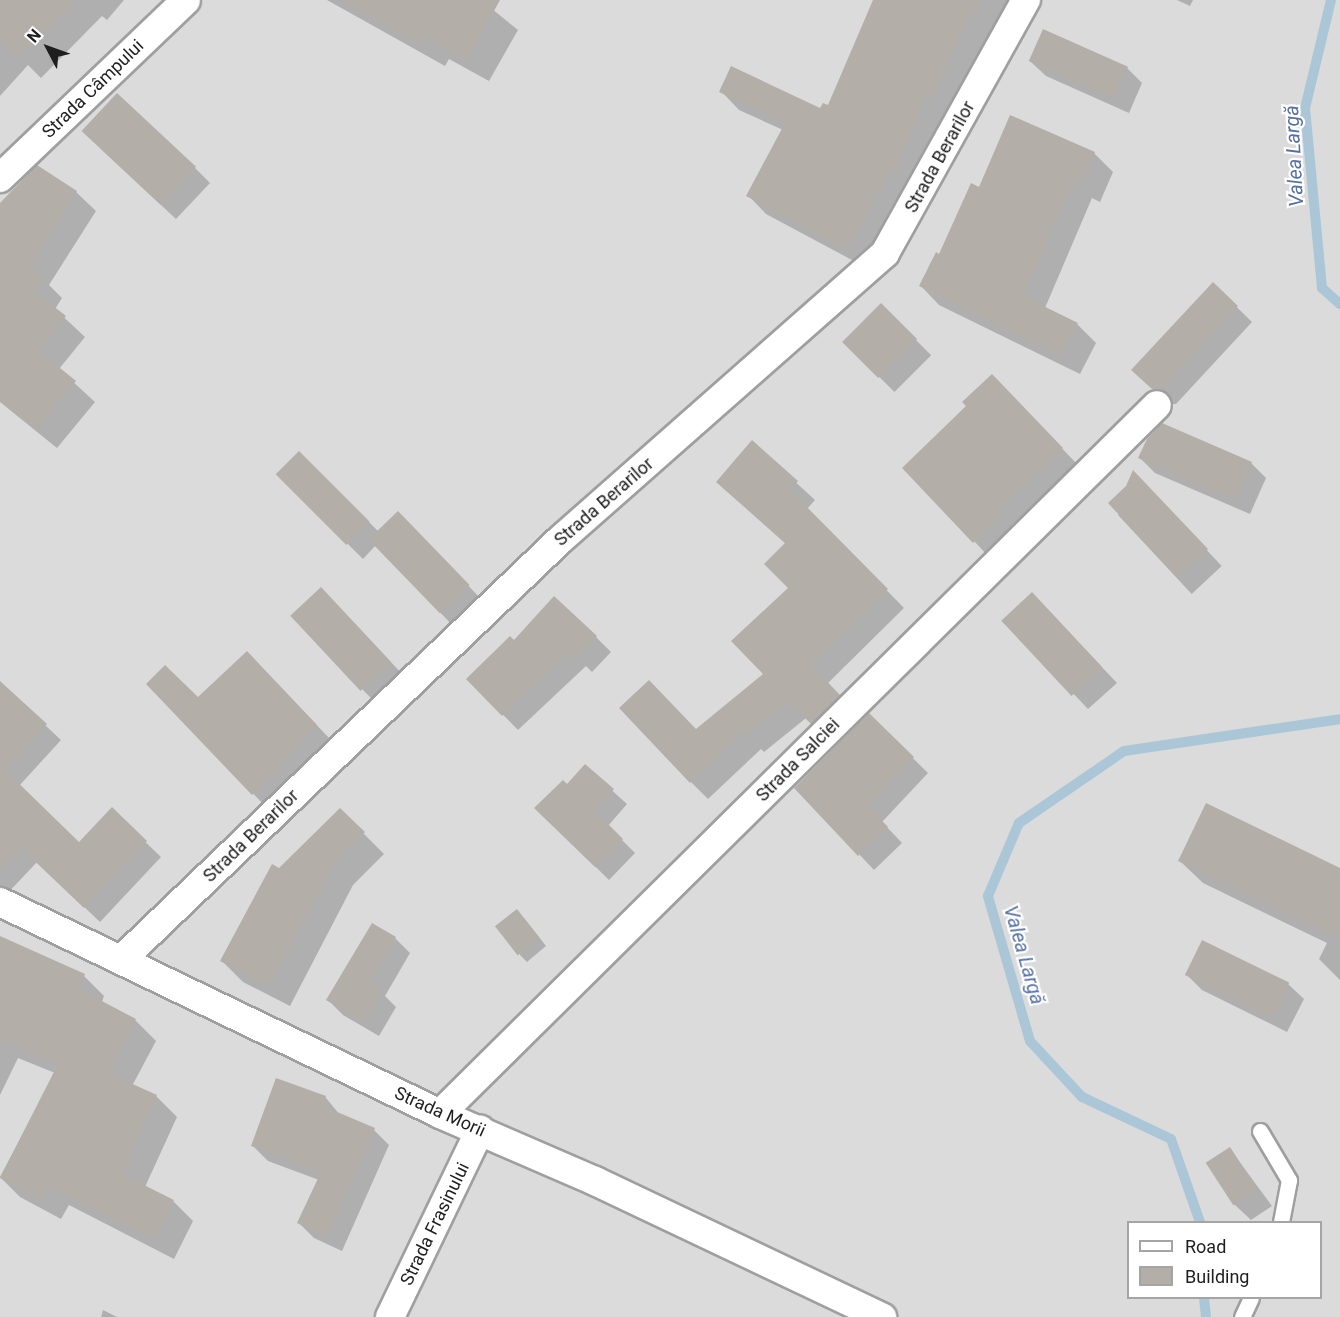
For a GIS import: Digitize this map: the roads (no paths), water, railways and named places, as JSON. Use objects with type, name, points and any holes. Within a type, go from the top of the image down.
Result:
[{"type":"street","name":"Strada Câmpului","points":[[0,178],[186,0]]},
{"type":"street","name":"Strada Berarilor","points":[[122,960],[561,539],[885,253],[1026,0]]},
{"type":"street","name":"Strada Salciei","points":[[440,1114],[1157,405]]},
{"type":"street","name":"Strada Morii","points":[[0,902],[440,1114],[480,1130],[882,1317]]},
{"type":"street","name":"Strada Frasinului","points":[[390,1317],[480,1130]]},
{"type":"lane","points":[[1260,1131],[1289,1180],[1281,1221]]},
{"type":"lane","points":[[1242,1317],[1251,1299]]},
{"type":"waterway","name":"Valea Largă","points":[[1331,0],[1305,108],[1322,288],[1340,304]]},
{"type":"waterway","name":"Valea Largă","points":[[1200,1221],[1171,1139],[1082,1097],[1030,1041],[988,896],[1019,823],[1124,751],[1340,719]]},
{"type":"waterway","name":"Valea Largă","points":[[1204,1299],[1206,1317]]}]
